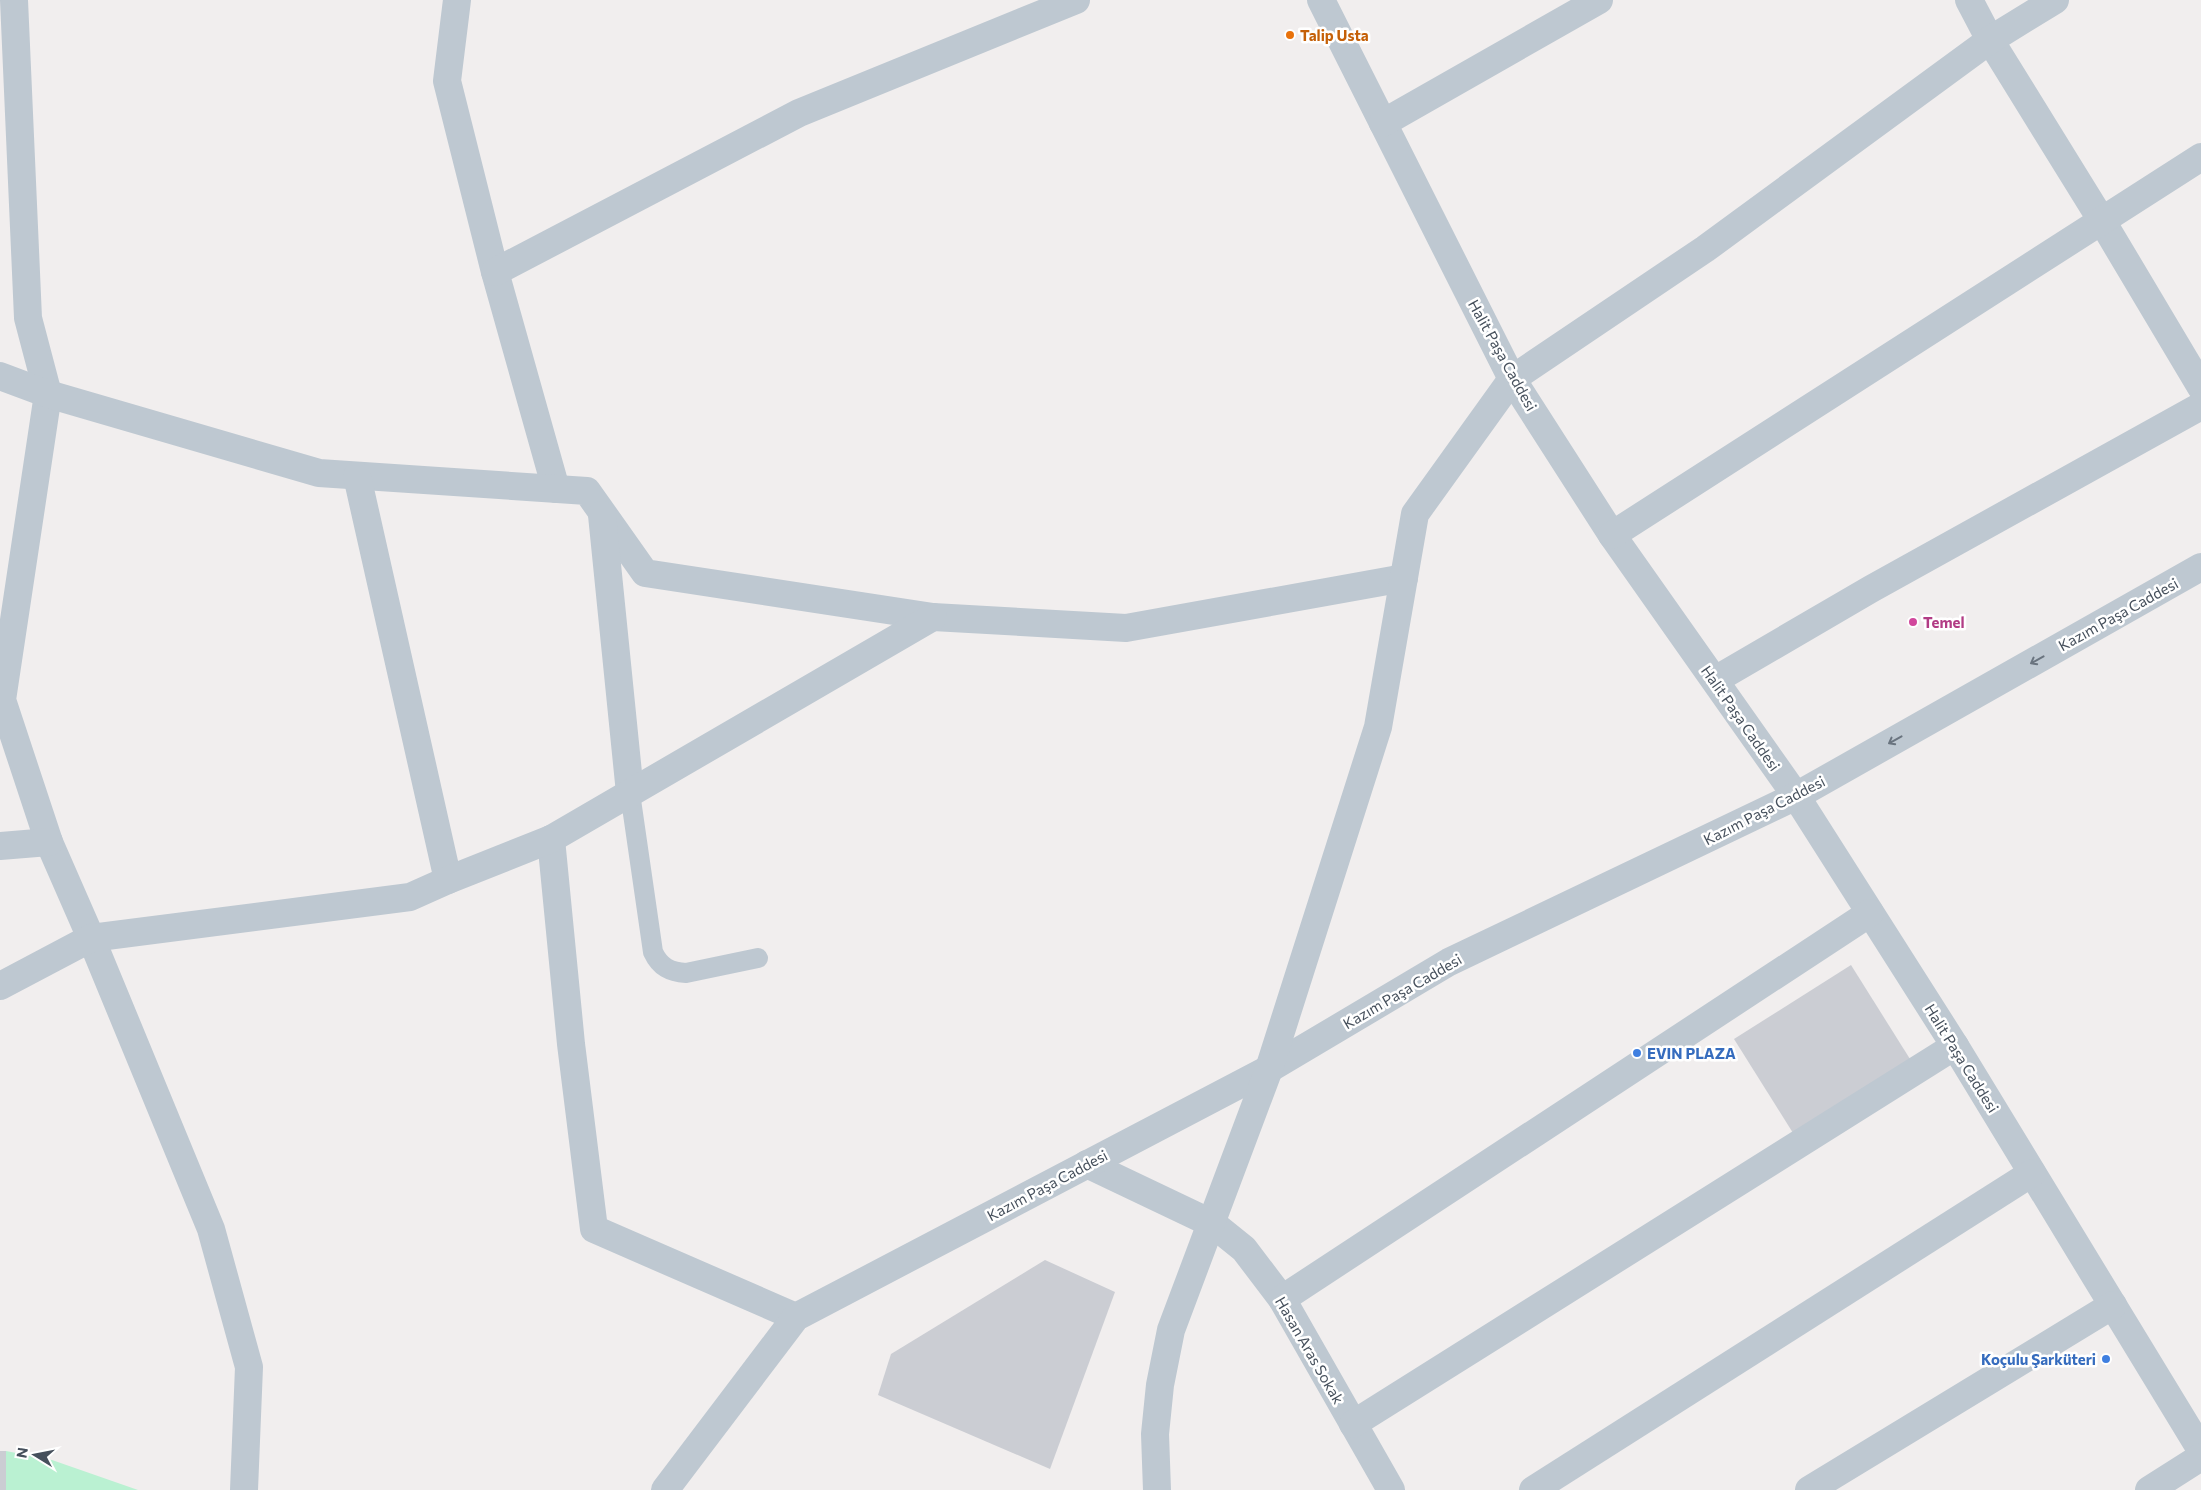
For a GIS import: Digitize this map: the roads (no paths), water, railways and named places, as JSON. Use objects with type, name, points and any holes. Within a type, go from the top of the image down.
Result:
[{"type":"street","points":[[14,0],[28,318],[48,394],[2,700],[49,842],[91,938],[211,1229],[249,1367],[244,1490]]},
{"type":"street","points":[[457,0],[447,81],[495,272],[556,489]]},
{"type":"street","points":[[495,272],[799,113],[1076,0]]},
{"type":"street","name":"Halit Paşa Caddesi","points":[[1321,0],[1512,379],[1612,535],[1796,796],[1955,1046],[2201,1450]]},
{"type":"street","points":[[1383,123],[1599,0]]},
{"type":"street","points":[[1969,0],[1990,40],[2102,220],[2201,387]]},
{"type":"street","points":[[1157,1490],[1156,1434],[1160,1385],[1169,1339],[1269,1069],[1378,727],[1416,514],[1512,379],[1705,249],[1990,40],[2055,0]]},
{"type":"street","points":[[1612,535],[2201,157]]},
{"type":"street","points":[[0,376],[48,394],[319,473],[587,491],[645,573],[933,617],[1126,628],[1404,578]]},
{"type":"street","points":[[1715,680],[1879,585],[2201,406]]},
{"type":"street","points":[[357,476],[448,880]]},
{"type":"street","points":[[602,513],[630,793]]},
{"type":"street","name":"Kazım Paşa Caddesi","points":[[665,1490],[796,1317],[1269,1069],[1449,962],[1796,796],[2201,567]]},
{"type":"street","points":[[0,986],[91,938],[410,897],[552,839],[933,617]]},
{"type":"street","points":[[552,839],[571,1044],[594,1230],[796,1317]]},
{"type":"street","points":[[0,846],[49,842]]},
{"type":"street","points":[[1282,1300],[1870,913]]},
{"type":"street","points":[[1354,1424],[1955,1046]]},
{"type":"street","name":"Hasan Aras Sokak","points":[[1087,1164],[1213,1224],[1244,1250],[1282,1300],[1391,1490]]},
{"type":"street","points":[[1533,1490],[2032,1173]]},
{"type":"street","points":[[1809,1490],[2113,1305]]},
{"type":"street","points":[[2149,1490],[2201,1457]]},
{"type":"lane","points":[[630,793],[653,952],[657,961],[675,972],[686,973],[758,958]]},
{"type":"place","name":"Talip Usta","points":[[1290,35]]},
{"type":"place","name":"Temel","points":[[1913,622]]},
{"type":"place","name":"EVIN PLAZA","points":[[1637,1053]]},
{"type":"place","name":"Koçulu Şarküteri","points":[[2106,1359]]}]
